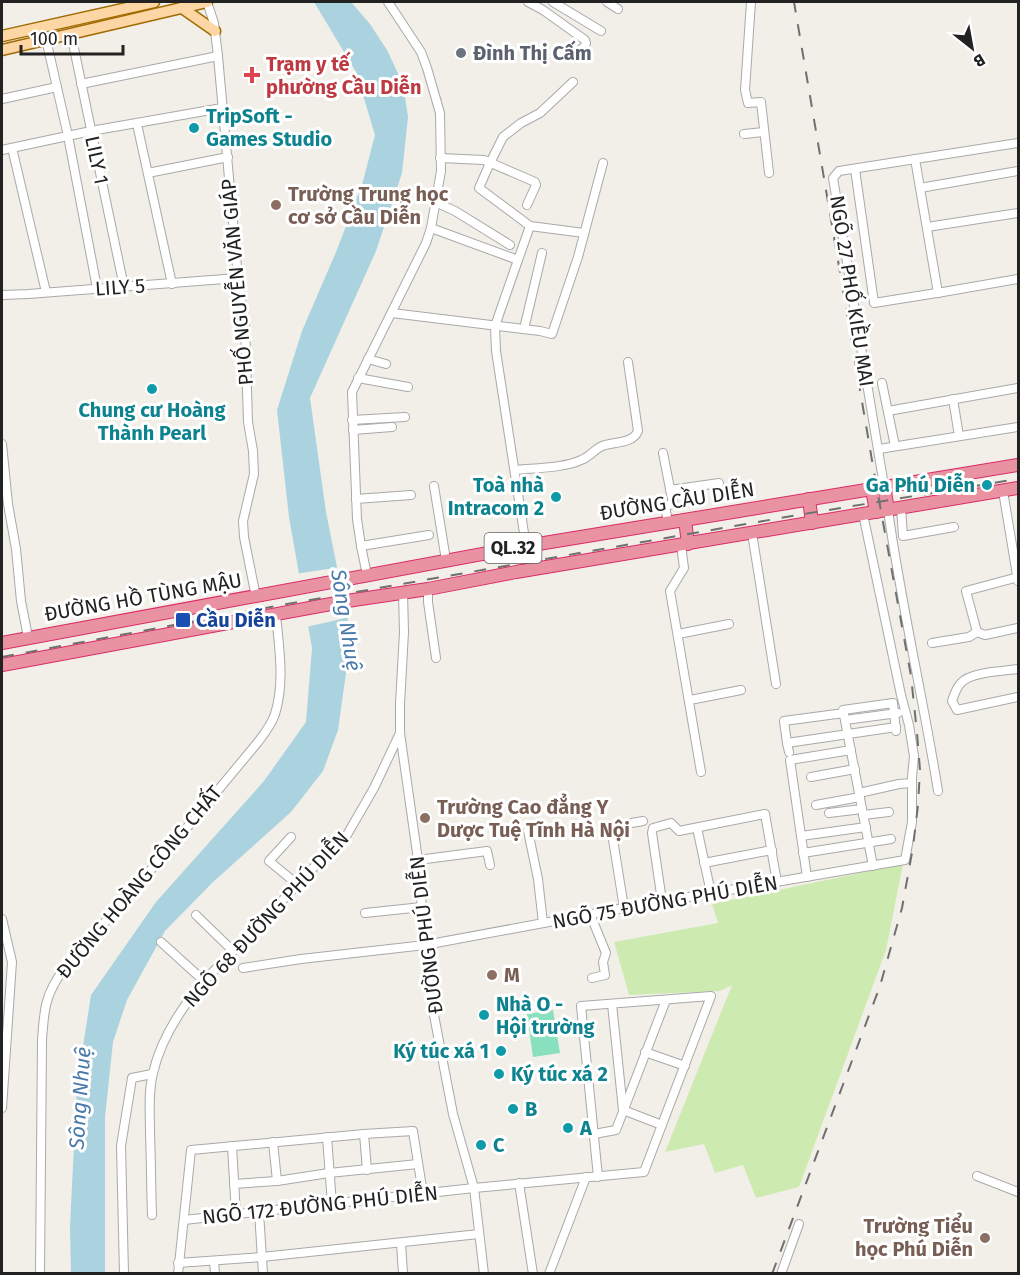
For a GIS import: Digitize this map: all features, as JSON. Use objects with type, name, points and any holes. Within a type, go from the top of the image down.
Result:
[{"type":"highway","name":"ĐƯỜNG CẦU DIỄN","points":[[292,589],[526,546],[1018,465]]},
{"type":"highway","points":[[878,488],[882,511]]},
{"type":"highway","name":"QL.32","points":[[403,592],[1018,488]]},
{"type":"highway","points":[[809,499],[812,523]]},
{"type":"highway","points":[[685,520],[685,544]]},
{"type":"highway","name":"ĐƯỜNG HỒ TÙNG MẬU","points":[[2,643],[292,589]]},
{"type":"highway","name":"ĐƯỜNG HỒ TÙNG MẬU","points":[[2,665],[403,592]]},
{"type":"highway","points":[[62,631],[66,652]]},
{"type":"main road","points":[[2,36],[154,2]]},
{"type":"main road","points":[[2,50],[207,2]]},
{"type":"main road","points":[[182,8],[215,31]]},
{"type":"street","name":"PHỐ NGUYỄN VĂN GIÁP","points":[[207,2],[214,23],[218,56],[238,278],[245,326],[246,403],[254,451],[254,474],[243,521],[256,597]]},
{"type":"street","points":[[367,575],[356,499],[352,392],[420,256],[431,228],[441,171],[440,113],[427,68],[421,52],[388,2]]},
{"type":"street","points":[[528,2],[585,40],[585,46],[572,57]]},
{"type":"street","points":[[543,10],[548,2]]},
{"type":"street","points":[[553,2],[601,31]]},
{"type":"street","points":[[607,2],[618,9]]},
{"type":"street","points":[[751,2],[745,90],[748,103],[761,102],[770,173]]},
{"type":"street","name":"LILY 1","points":[[71,34],[124,287]]},
{"type":"street","points":[[46,39],[68,136],[97,288]]},
{"type":"street","points":[[81,84],[218,56]]},
{"type":"street","points":[[573,82],[540,113],[521,123],[503,137],[480,190],[530,226],[584,233]]},
{"type":"street","points":[[2,99],[57,87]]},
{"type":"street","points":[[2,150],[91,131],[222,108]]},
{"type":"street","points":[[137,124],[172,284]]},
{"type":"street","points":[[744,134],[764,132]]},
{"type":"street","name":"NGÕ 27 PHỐ KIỀU MAI","points":[[878,488],[879,449],[833,178],[839,171],[1018,143]]},
{"type":"street","points":[[12,148],[46,292]]},
{"type":"street","points":[[148,173],[228,157]]},
{"type":"street","points":[[440,158],[484,160],[535,182],[537,185],[527,205]]},
{"type":"street","points":[[915,159],[938,293]]},
{"type":"street","points":[[392,313],[552,334],[603,163]]},
{"type":"street","points":[[855,169],[874,303],[1018,279]]},
{"type":"street","points":[[920,188],[1018,171]]},
{"type":"street","points":[[435,202],[455,211],[510,245]]},
{"type":"street","points":[[927,227],[1018,213]]},
{"type":"street","points":[[526,546],[496,351],[495,326],[530,226]]},
{"type":"street","points":[[431,228],[518,260]]},
{"type":"street","points":[[524,329],[542,253]]},
{"type":"street","name":"LILY 5","points":[[2,295],[238,278]]},
{"type":"street","points":[[367,360],[385,366]]},
{"type":"street","points":[[515,470],[575,462],[582,460],[602,446],[636,436],[638,431],[628,362]]},
{"type":"street","points":[[357,380],[408,387]]},
{"type":"street","points":[[357,380],[384,388]]},
{"type":"street","points":[[882,383],[895,446]]},
{"type":"street","points":[[888,411],[1018,388]]},
{"type":"street","points":[[953,399],[959,436]]},
{"type":"street","points":[[352,420],[405,417]]},
{"type":"street","points":[[353,430],[392,427]]},
{"type":"street","points":[[879,449],[1018,427]]},
{"type":"street","points":[[2,444],[21,601],[28,637]]},
{"type":"street","points":[[663,453],[673,504],[665,506],[668,522]]},
{"type":"street","points":[[670,490],[719,483]]},
{"type":"street","points":[[434,486],[446,560]]},
{"type":"street","points":[[977,632],[966,591],[1018,579],[1014,532],[1003,491]]},
{"type":"street","points":[[356,499],[411,495]]},
{"type":"street","points":[[882,511],[903,536],[954,527]]},
{"type":"street","points":[[816,805],[899,784],[912,783],[914,756],[905,712],[882,511]]},
{"type":"street","points":[[882,511],[895,558],[938,791]]},
{"type":"street","points":[[752,533],[776,684]]},
{"type":"street","points":[[361,546],[429,535]]},
{"type":"street","points":[[685,544],[684,568],[670,591],[701,772]]},
{"type":"street","points":[[428,589],[436,658]]},
{"type":"street","name":"ĐƯỜNG PHÚ DIỄN","points":[[403,592],[404,632],[400,733],[418,860],[425,947],[433,1010],[453,1114],[474,1188],[484,1274]]},
{"type":"street","name":"ĐƯỜNG HOÀNG CÔNG CHẤT","points":[[40,1274],[42,1040],[44,1013],[53,982],[172,845],[266,730],[274,716],[279,695],[280,658],[276,615]]},
{"type":"street","points":[[678,634],[729,624]]},
{"type":"street","points":[[977,632],[986,635],[1018,628]]},
{"type":"street","points":[[932,643],[969,637],[977,632]]},
{"type":"street","points":[[1018,669],[975,676],[962,681],[952,701],[957,710],[1018,697]]},
{"type":"street","points":[[690,700],[741,690]]},
{"type":"street","points":[[807,877],[784,721],[905,712]]},
{"type":"street","points":[[789,751],[848,735],[896,729],[894,714]]},
{"type":"street","points":[[845,717],[873,866]]},
{"type":"street","name":"NGÕ 68 ĐƯỜNG PHÚ DIỄN","points":[[152,1215],[150,1105],[152,1074],[171,1025],[204,981],[320,860],[344,840],[374,789],[400,733]]},
{"type":"street","points":[[789,751],[851,750]]},
{"type":"street","points":[[811,777],[855,769]]},
{"type":"street","name":"NGÕ 75 ĐƯỜNG PHÚ DIỄN","points":[[425,947],[590,914],[905,860],[912,822],[912,783]]},
{"type":"street","points":[[829,813],[889,812]]},
{"type":"street","points":[[662,901],[652,833],[653,828],[671,823],[679,831],[765,814],[777,882]]},
{"type":"street","points":[[624,908],[611,827],[643,822]]},
{"type":"street","points":[[801,836],[866,827]]},
{"type":"street","points":[[697,828],[711,893]]},
{"type":"street","points":[[528,831],[538,879],[543,923]]},
{"type":"street","points":[[291,837],[269,861],[297,884]]},
{"type":"street","points":[[803,853],[891,839]]},
{"type":"street","points":[[705,863],[772,850]]},
{"type":"street","points":[[418,860],[487,851],[490,865]]},
{"type":"street","points":[[365,913],[422,907]]},
{"type":"street","points":[[590,914],[606,954],[603,962],[605,975],[592,978]]},
{"type":"street","points":[[196,915],[233,951]]},
{"type":"street","points":[[2,919],[12,962],[5,1009],[2,1108]]},
{"type":"street","points":[[161,942],[204,981]]},
{"type":"street","points":[[357,958],[425,947]]},
{"type":"street","points":[[243,968],[301,959],[425,947]]},
{"type":"street","points":[[598,1177],[581,1006],[711,996],[662,1125],[623,1110]]},
{"type":"street","points":[[594,1134],[616,1130],[666,1000]]},
{"type":"street","points":[[612,1004],[623,1110]]},
{"type":"street","points":[[645,1052],[685,1066]]},
{"type":"street","points":[[124,1274],[121,1146],[132,1078],[152,1074]]},
{"type":"street","name":"NGÕ 172 ĐƯỜNG PHÚ DIỄN","points":[[178,1274],[184,1220],[644,1172],[662,1125]]},
{"type":"street","points":[[184,1220],[191,1150],[413,1131],[423,1194]]},
{"type":"street","points":[[364,1134],[367,1170]]},
{"type":"street","points":[[327,1137],[332,1204]]},
{"type":"street","points":[[273,1143],[276,1181]]},
{"type":"street","points":[[232,1146],[236,1215]]},
{"type":"street","points":[[234,1184],[418,1164]]},
{"type":"street","points":[[977,1176],[1018,1192]]},
{"type":"street","points":[[549,1274],[586,1177]]},
{"type":"street","points":[[519,1184],[533,1274]]},
{"type":"street","points":[[260,1212],[263,1274]]},
{"type":"street","points":[[781,1274],[799,1224]]},
{"type":"street","points":[[178,1263],[262,1257],[479,1234]]},
{"type":"street","points":[[400,1243],[403,1274]]},
{"type":"street","points":[[214,1261],[215,1274]]},
{"type":"green space","points":[[903,864],[886,950],[799,1187],[756,1198],[743,1165],[715,1173],[704,1144],[665,1152],[732,985],[720,991],[629,995],[614,942],[718,923],[712,904]]},
{"type":"green space","points":[[553,1010],[560,1053],[533,1057],[527,1014]]},
{"type":"water","name":"Sông Nhuệ","points":[[314,2],[351,2],[370,24],[387,50],[403,84],[408,117],[402,173],[376,251],[310,398],[326,512],[348,622],[347,666],[338,730],[323,771],[291,812],[213,882],[165,931],[127,1000],[113,1042],[105,1117],[105,1273],[71,1274],[70,1226],[77,1085],[91,995],[156,902],[264,781],[306,722],[312,648],[289,517],[277,410],[302,331],[362,185],[375,135],[356,72]]},
{"type":"pier","name":"Cầu Diễn","points":[[340,567],[350,617],[306,627],[296,574]]},
{"type":"railway","points":[[772,1274],[880,986],[902,908],[913,847],[920,770],[911,676],[794,2]]},
{"type":"railway","points":[[2,657],[287,604],[1018,479]]},
{"type":"place","name":"Đình Thị Cấm","points":[[461,53]]},
{"type":"place","name":"Trạm y tế phường Cầu Diễn","points":[[252,75]]},
{"type":"place","name":"TripSoft - Games Studio","points":[[194,128]]},
{"type":"place","name":"Trường Trung học cơ sở Cầu Diễn","points":[[276,205]]},
{"type":"place","name":"Chung cư Hoàng Thành Pearl","points":[[152,389]]},
{"type":"place","name":"Ga Phú Diễn","points":[[987,485]]},
{"type":"place","name":"Toà nhà Intracom 2","points":[[556,497]]},
{"type":"place","name":"Cầu Diễn","points":[[183,620]]},
{"type":"place","name":"Trường Cao đẳng Y Dược Tuệ Tĩnh Hà Nội","points":[[425,818]]},
{"type":"place","name":"M","points":[[492,975]]},
{"type":"place","name":"Nhà O - Hội trường","points":[[484,1015]]},
{"type":"place","name":"Ký túc xá 1","points":[[501,1051]]},
{"type":"place","name":"Ký túc xá 2","points":[[499,1074]]},
{"type":"place","name":"B","points":[[513,1109]]},
{"type":"place","name":"A","points":[[568,1128]]},
{"type":"place","name":"C","points":[[481,1145]]},
{"type":"place","name":"Trường Tiểu học Phú Diễn","points":[[985,1238]]}]
